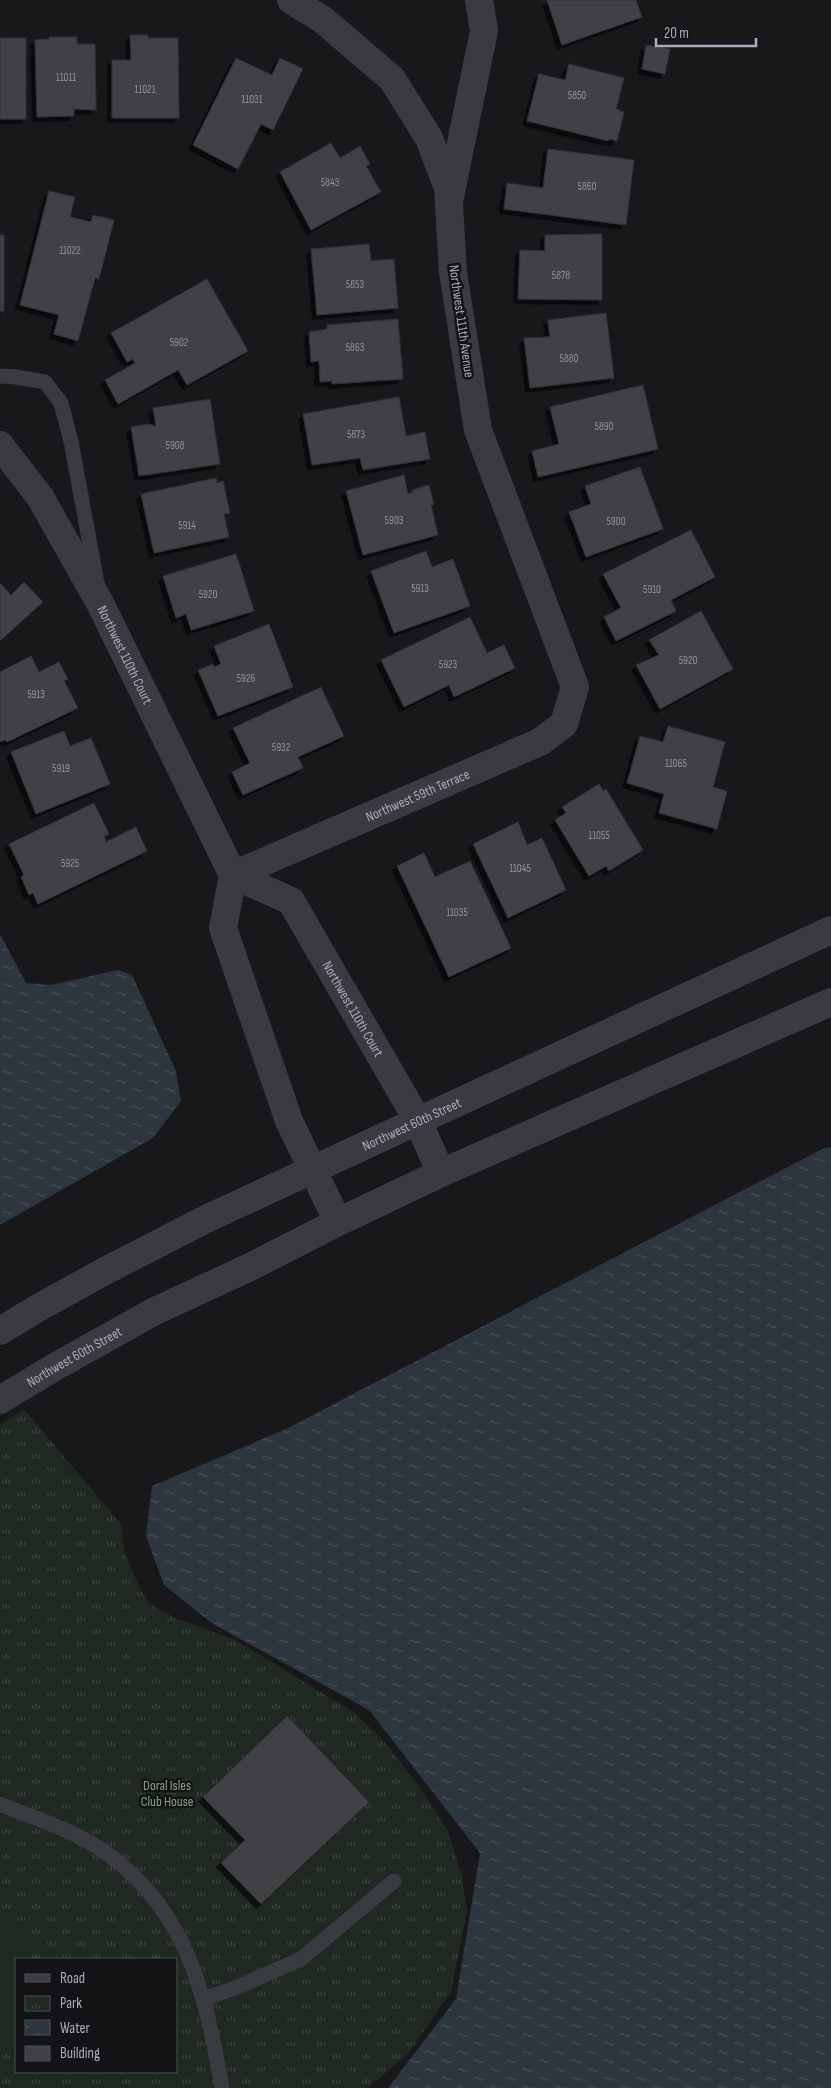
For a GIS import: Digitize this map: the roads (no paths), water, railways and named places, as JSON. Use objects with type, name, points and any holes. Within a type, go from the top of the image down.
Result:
[{"type":"street","name":"Northwest 111th Avenue","points":[[291,0],[322,19],[392,79],[429,138],[448,188],[454,272],[478,430],[575,687]]},
{"type":"street","points":[[449,204],[484,31],[479,0]]},
{"type":"street","name":"Northwest 110th Court","points":[[0,445],[40,497],[100,603],[233,876],[291,901],[418,1121],[442,1173]]},
{"type":"street","name":"Northwest 59th Terrace","points":[[233,876],[540,742],[564,724],[575,687]]},
{"type":"street","points":[[233,876],[223,928],[289,1121],[338,1222]]},
{"type":"street","name":"Northwest 60th Street","points":[[0,1331],[38,1308],[172,1236],[831,930]]},
{"type":"street","name":"Northwest 60th Street","points":[[0,1400],[153,1312],[250,1267],[338,1222],[442,1173],[831,1002]]},
{"type":"lane","points":[[0,376],[45,382],[61,402],[74,460],[100,603]]},
{"type":"lane","points":[[0,1804],[58,1826],[90,1842],[115,1859],[154,1896],[182,1943],[194,1968],[213,2033],[222,2088]]},
{"type":"lane","points":[[204,1998],[240,1986],[301,1959],[394,1881]]},
{"type":"water","points":[[0,934],[26,983],[51,985],[118,970],[132,975],[176,1071],[181,1101],[153,1138],[0,1225]]},
{"type":"water","points":[[831,1147],[831,2088],[388,2088],[456,1999],[480,1853],[369,1710],[213,1624],[164,1585],[146,1536],[152,1486],[286,1429],[824,1148]]},
{"type":"park label","name":"Doral Isles Club House","points":[[167,1794]]}]
